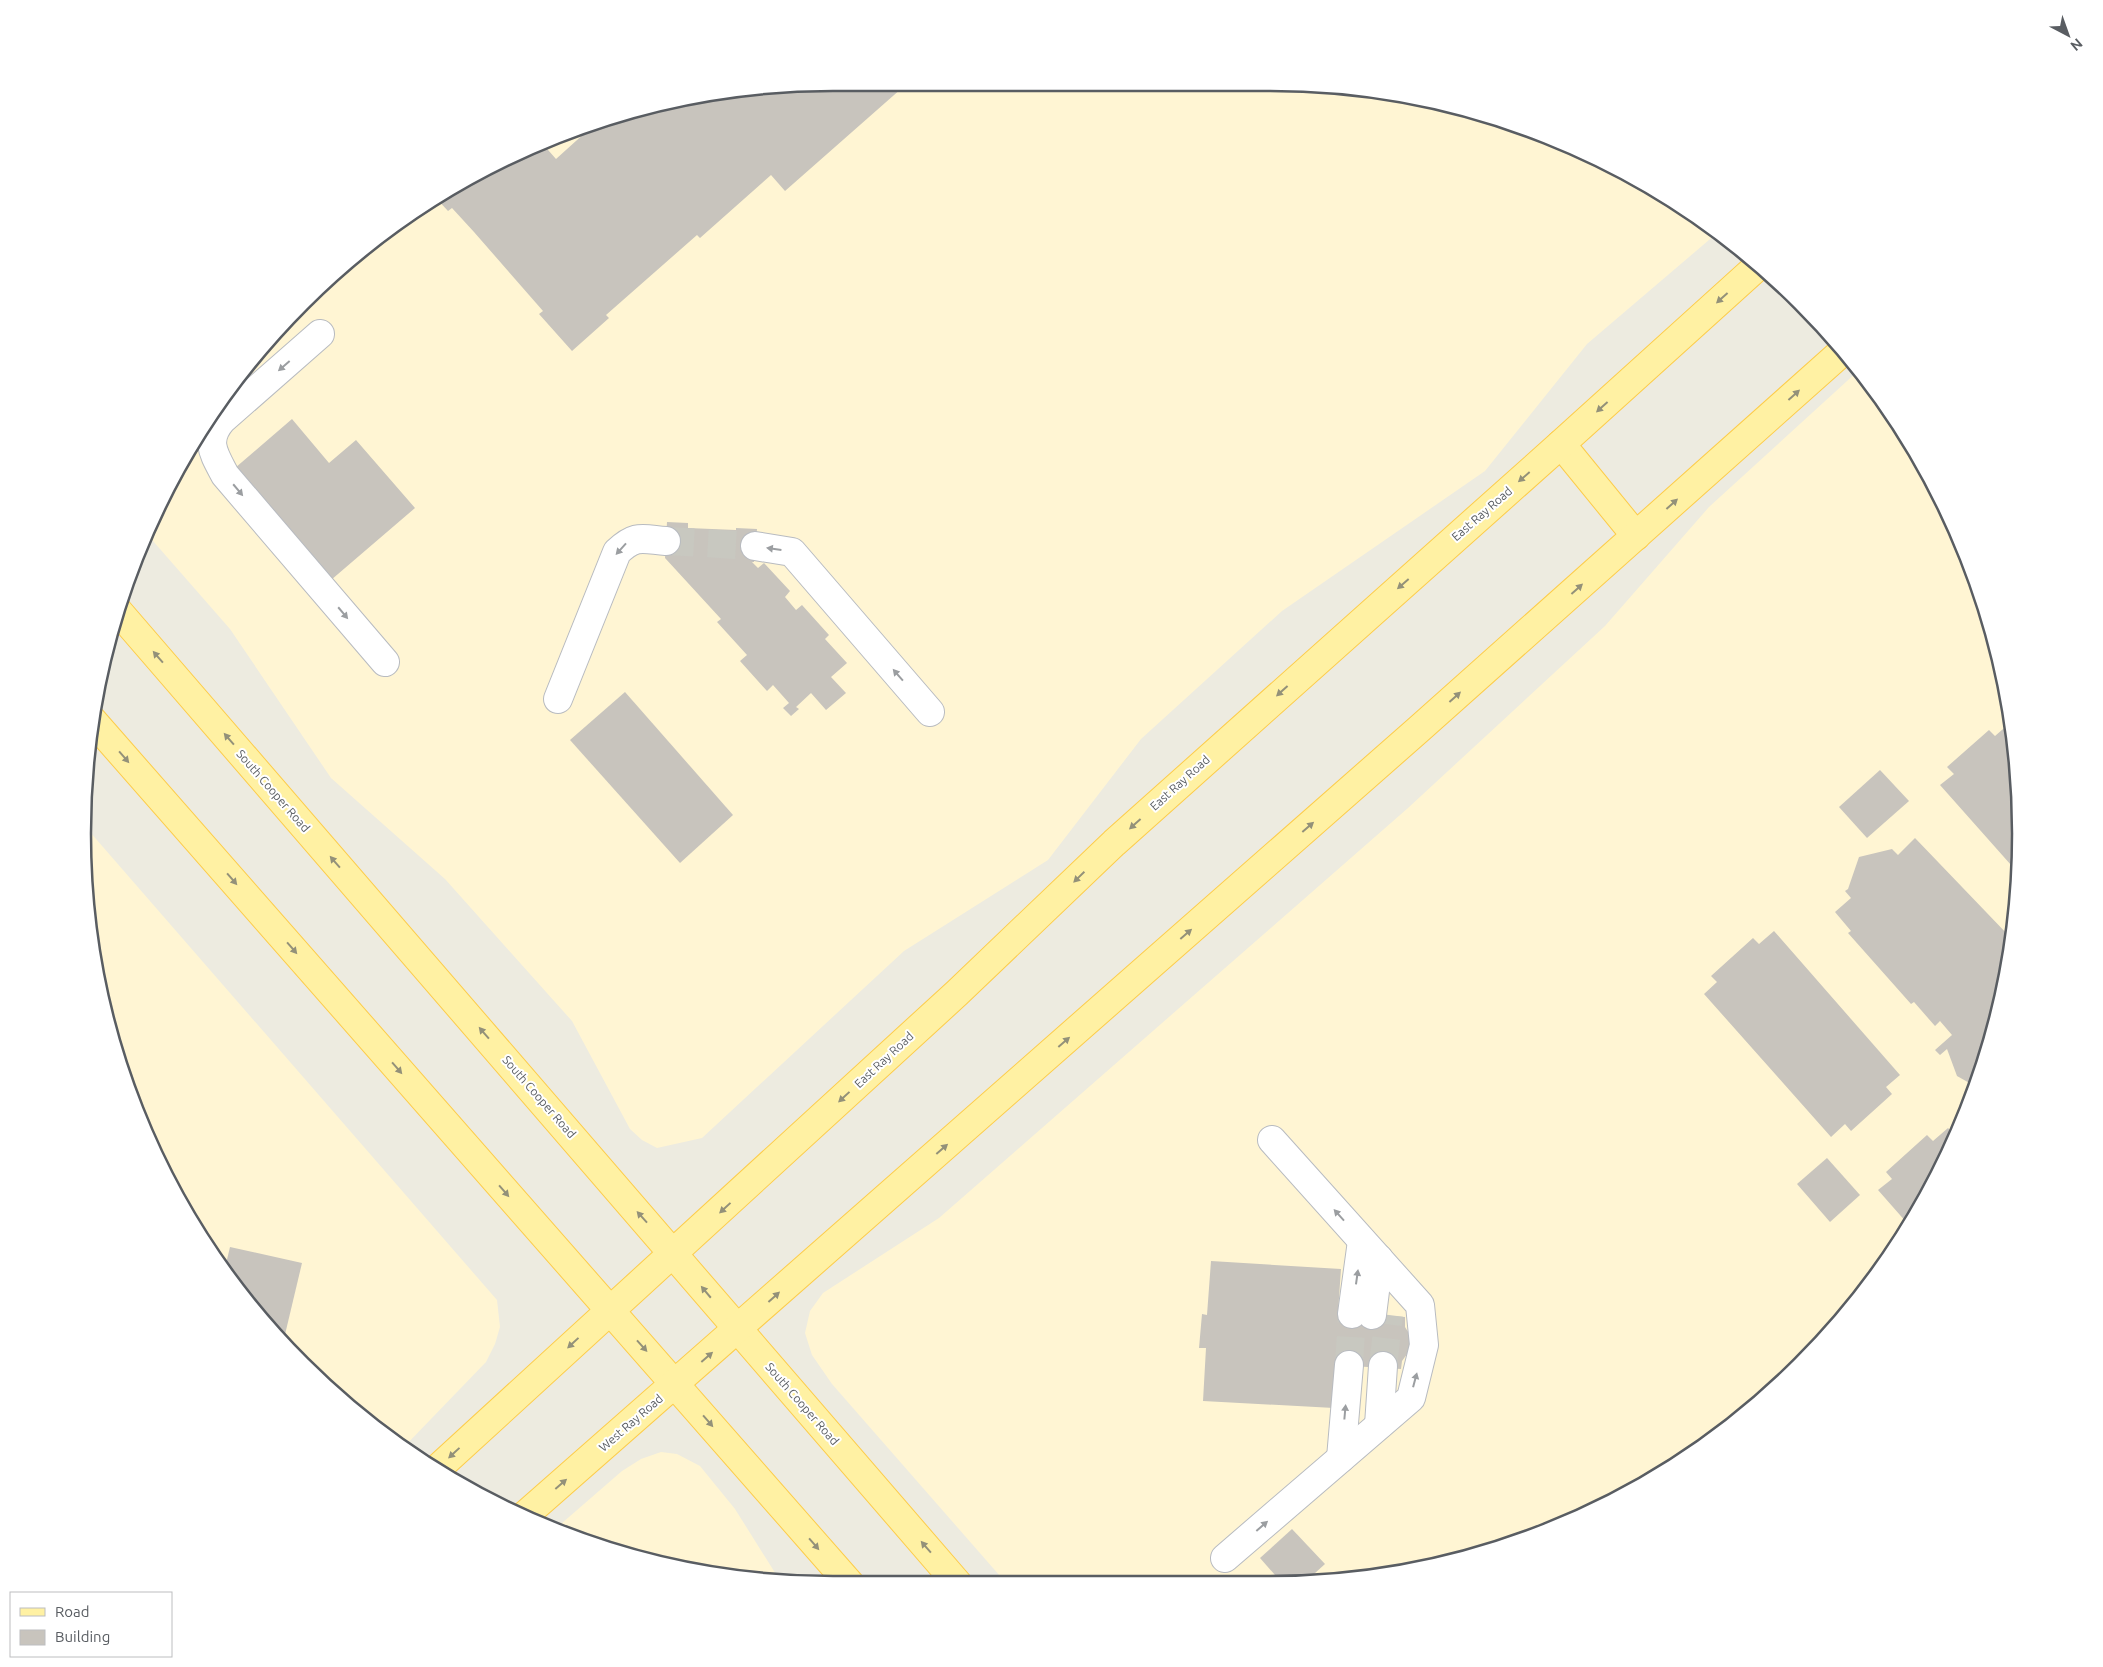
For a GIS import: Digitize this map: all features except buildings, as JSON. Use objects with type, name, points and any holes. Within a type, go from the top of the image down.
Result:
[{"type":"main road","name":"East Ray Road","points":[[609,1310],[674,1253],[957,993],[1121,836],[1753,270]]},
{"type":"main road","points":[[738,1329],[1837,356]]},
{"type":"main road","points":[[1561,444],[1636,536]]},
{"type":"main road","name":"South Cooper Road","points":[[124,618],[951,1576]]},
{"type":"main road","points":[[99,728],[843,1576]]},
{"type":"main road","points":[[442,1464],[609,1310]]},
{"type":"main road","name":"West Ray Road","points":[[530,1511],[738,1329]]},
{"type":"lane","points":[[320,334],[222,420],[214,430],[212,443],[215,456],[225,475],[385,662]]},
{"type":"lane","points":[[558,699],[617,552],[629,541],[639,538],[666,541]]},
{"type":"lane","points":[[756,546],[792,552],[930,712]]},
{"type":"lane","points":[[1225,1558],[1410,1398],[1424,1345],[1420,1305],[1272,1140]]},
{"type":"lane","points":[[1378,1258],[1371,1315],[1378,1258]]},
{"type":"lane","points":[[1360,1442],[1366,1366],[1360,1442]]},
{"type":"shaded area","points":[[834,91],[1270,91],[1366,98],[1462,117],[1554,148],[1598,168],[1641,191],[1682,216],[1711,238],[1587,344],[1485,471],[1282,611],[1141,739],[1048,860],[904,951],[702,1138],[657,1148],[642,1140],[630,1129],[572,1021],[445,879],[331,778],[230,629],[152,540],[191,462],[216,421],[275,344],[344,275],[421,216],[505,168],[549,148],[641,117],[737,98],[785,93]]},
{"type":"shaded area","points":[[1853,376],[1887,421],[1935,505],[1955,549],[1986,641],[2005,737],[2010,785],[2012,834],[2005,930],[1986,1026],[1955,1118],[1935,1162],[1887,1246],[1828,1323],[1759,1392],[1682,1451],[1598,1499],[1554,1519],[1462,1550],[1366,1569],[1318,1574],[1270,1576],[1000,1576],[832,1384],[812,1355],[805,1333],[810,1311],[823,1293],[939,1218],[1408,808],[1605,626],[1709,507]]},
{"type":"shaded area","points":[[91,833],[497,1300],[500,1327],[495,1344],[486,1362],[409,1442],[344,1392],[275,1323],[245,1285],[216,1246],[191,1205],[168,1162],[148,1118],[131,1072],[117,1026],[106,978],[93,882]]},
{"type":"shaded area","points":[[661,1452],[677,1454],[700,1466],[735,1509],[775,1573],[689,1561],[641,1550],[561,1524],[622,1471],[641,1459]]},
{"type":"tunnel","points":[[666,541],[755,546]]},
{"type":"tunnel","points":[[1349,1365],[1352,1314]]},
{"type":"tunnel","points":[[1383,1366],[1389,1315]]}]
